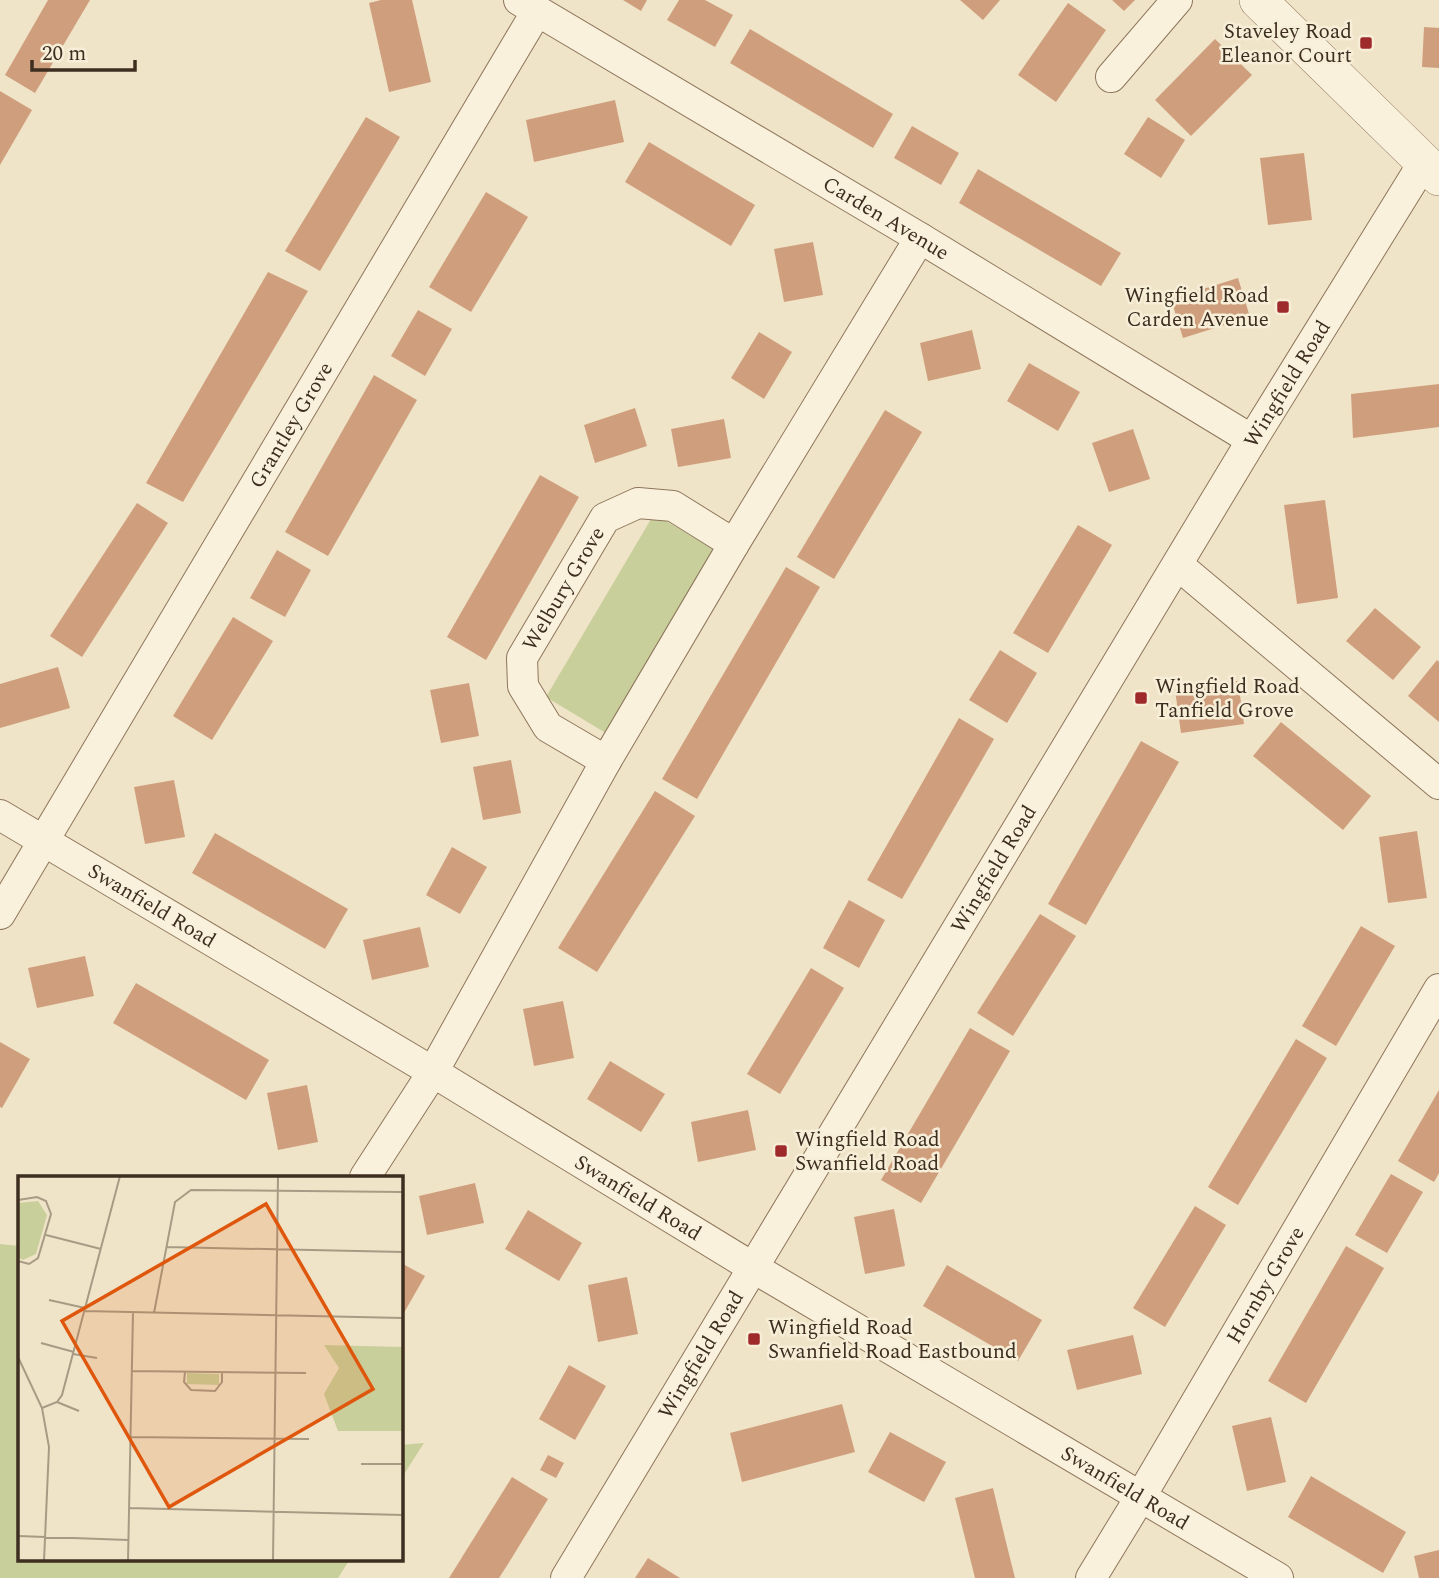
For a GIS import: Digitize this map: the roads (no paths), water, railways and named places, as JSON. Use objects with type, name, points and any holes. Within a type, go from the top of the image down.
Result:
[{"type":"street","points":[[1111,77],[1177,0]]},
{"type":"street","points":[[1258,0],[1435,173]]},
{"type":"street","name":"Carden Avenue","points":[[528,6],[1252,440]]},
{"type":"street","name":"Grantley Grove","points":[[0,914],[528,6]]},
{"type":"street","name":"Wingfield Road","points":[[566,1578],[1252,440],[1435,173]]},
{"type":"street","points":[[366,1176],[433,1072],[607,761],[734,544],[919,238]]},
{"type":"street","name":"Welbury Grove","points":[[607,761],[548,727],[523,686],[522,658],[604,518],[638,503],[673,506],[734,544]]},
{"type":"street","points":[[1178,565],[1439,785]]},
{"type":"street","name":"Swanfield Road","points":[[0,815],[433,1072],[752,1267],[1278,1578]]},
{"type":"street","name":"Hornby Grove","points":[[1091,1578],[1439,989]]},
{"type":"place","name":"Staveley Road Eleanor Court","points":[[1366,43]]},
{"type":"place","name":"Wingfield Road Carden Avenue","points":[[1283,307]]},
{"type":"place","name":"Wingfield Road Tanfield Grove","points":[[1141,698]]},
{"type":"place","name":"Wingfield Road Swanfield Road","points":[[781,1151]]},
{"type":"place","name":"Wingfield Road Swanfield Road Eastbound","points":[[754,1339]]}]
